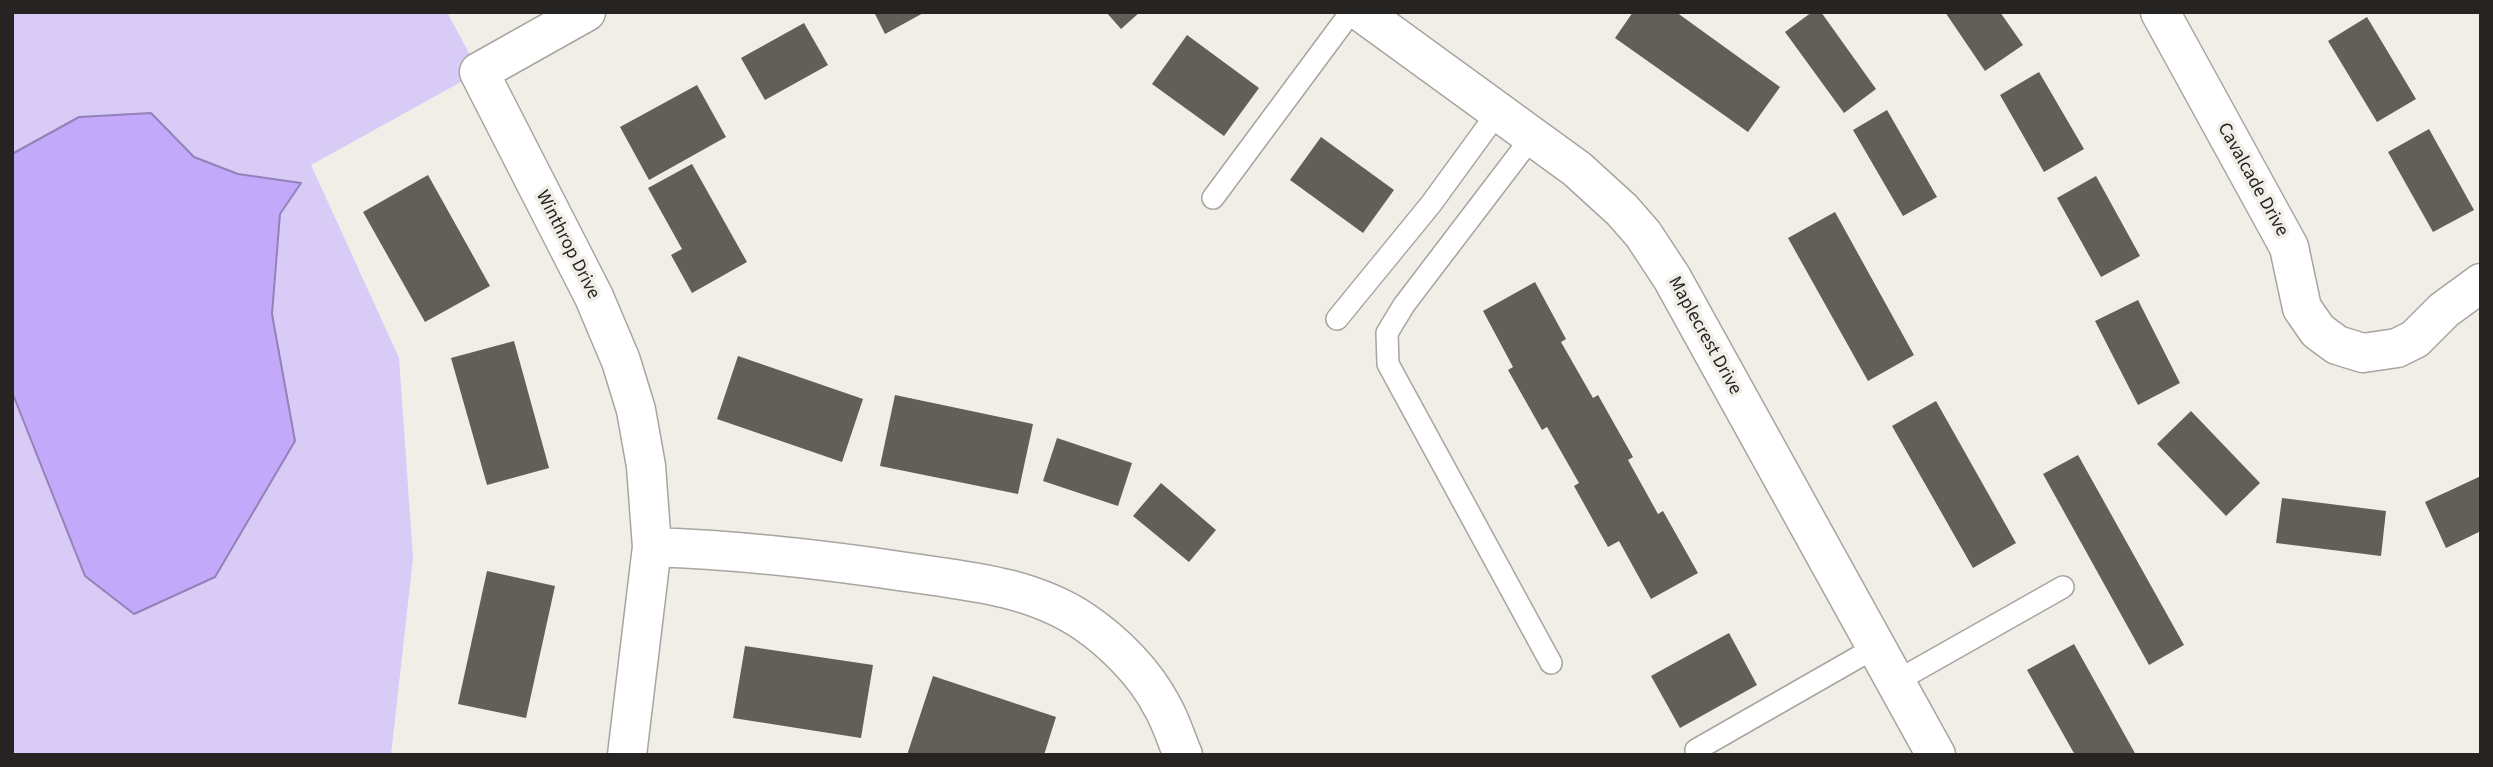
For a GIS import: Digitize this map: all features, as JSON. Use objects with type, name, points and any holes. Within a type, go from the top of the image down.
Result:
[{"type":"street","name":"Winthrop Drive","points":[[586,12],[479,72],[594,298],[621,361],[636,410],[646,466],[652,547],[627,755]]},
{"type":"street","name":"Maplecrest Drive","points":[[1361,12],[1577,169],[1622,210],[1643,234],[1672,278],[1936,755]]},
{"type":"street","name":"Cavalcade Drive","points":[[2160,12],[2289,247],[2302,307],[2318,331],[2337,345],[2363,353],[2397,348],[2415,339],[2444,310],[2481,283]]},
{"type":"street","points":[[652,547],[736,550],[823,559],[1002,586],[1050,603],[1084,622],[1114,646],[1141,674],[1162,706],[1183,755]]},
{"type":"lane","points":[[1213,198],[1352,12]]},
{"type":"lane","points":[[1337,318],[1431,204],[1498,112]]},
{"type":"lane","points":[[1532,137],[1404,305],[1387,333],[1388,364],[1551,663]]},
{"type":"lane","points":[[1895,682],[2063,587]]},
{"type":"lane","points":[[1699,755],[1696,750],[1876,647]]},
{"type":"shaded area","points":[[12,12],[447,12],[479,72],[311,165],[399,358],[413,558],[391,755],[12,755],[12,392],[85,576],[295,441],[272,314],[280,214],[301,184],[238,174],[194,157],[151,113],[79,117],[12,154]]},
{"type":"shaded area","points":[[151,113],[194,157],[238,174],[301,183],[280,214],[272,314],[295,441],[215,577],[134,614],[85,576],[12,392],[12,154],[79,117]]},
{"type":"building","points":[[874,12],[925,12],[885,34]]},
{"type":"building","points":[[1106,12],[1140,12],[1121,29]]},
{"type":"building","points":[[1633,12],[1676,12],[1780,87],[1748,132],[1615,38]]},
{"type":"building","points":[[1812,12],[1821,12],[1876,89],[1844,113],[1785,32]]},
{"type":"building","points":[[1945,12],[2000,12],[2023,45],[1985,71]]},
{"type":"building","points":[[2367,17],[2416,99],[2377,122],[2328,41]]},
{"type":"building","points":[[804,23],[828,65],[765,100],[741,58]]},
{"type":"building","points":[[1187,35],[1259,88],[1224,136],[1152,84]]},
{"type":"building","points":[[2039,72],[2084,149],[2044,172],[2000,95]]},
{"type":"building","points":[[697,85],[726,137],[649,180],[620,127]]},
{"type":"building","points":[[1887,110],[1937,197],[1903,216],[1853,130]]},
{"type":"building","points":[[2429,129],[2474,210],[2433,232],[2388,152]]},
{"type":"building","points":[[1321,137],[1394,190],[1363,233],[1290,180]]},
{"type":"building","points":[[692,164],[747,262],[692,293],[671,255],[682,249],[648,188]]},
{"type":"building","points":[[428,175],[490,286],[425,322],[363,212]]},
{"type":"building","points":[[2096,176],[2140,256],[2101,277],[2057,198]]},
{"type":"building","points":[[1835,212],[1914,355],[1868,381],[1788,238]]},
{"type":"building","points":[[1535,282],[1566,339],[1561,342],[1593,398],[1598,395],[1633,457],[1628,460],[1658,514],[1663,511],[1698,573],[1651,599],[1619,541],[1608,547],[1574,486],[1579,483],[1547,427],[1542,430],[1508,370],[1513,367],[1483,311]]},
{"type":"building","points":[[2138,300],[2180,383],[2138,405],[2095,321]]},
{"type":"building","points":[[514,341],[549,468],[487,485],[451,358]]},
{"type":"building","points":[[738,356],[863,399],[842,462],[717,419]]},
{"type":"building","points":[[895,395],[1033,424],[1018,494],[880,466]]},
{"type":"building","points":[[1936,401],[2016,543],[1973,568],[1892,426]]},
{"type":"building","points":[[2191,411],[2260,483],[2226,516],[2157,444]]},
{"type":"building","points":[[1057,438],[1132,463],[1118,506],[1043,481]]},
{"type":"building","points":[[2078,455],[2184,645],[2149,665],[2043,474]]},
{"type":"building","points":[[2481,476],[2481,531],[2446,548],[2425,502]]},
{"type":"building","points":[[1161,483],[1216,530],[1189,562],[1133,516]]},
{"type":"building","points":[[2282,498],[2386,511],[2381,556],[2276,543]]},
{"type":"building","points":[[487,571],[555,586],[526,718],[458,704]]},
{"type":"building","points":[[1729,633],[1757,685],[1680,728],[1651,676]]},
{"type":"building","points":[[2074,644],[2136,755],[2075,755],[2027,670]]},
{"type":"building","points":[[745,646],[873,665],[861,738],[733,718]]},
{"type":"building","points":[[933,676],[1056,717],[1044,755],[907,755]]}]
